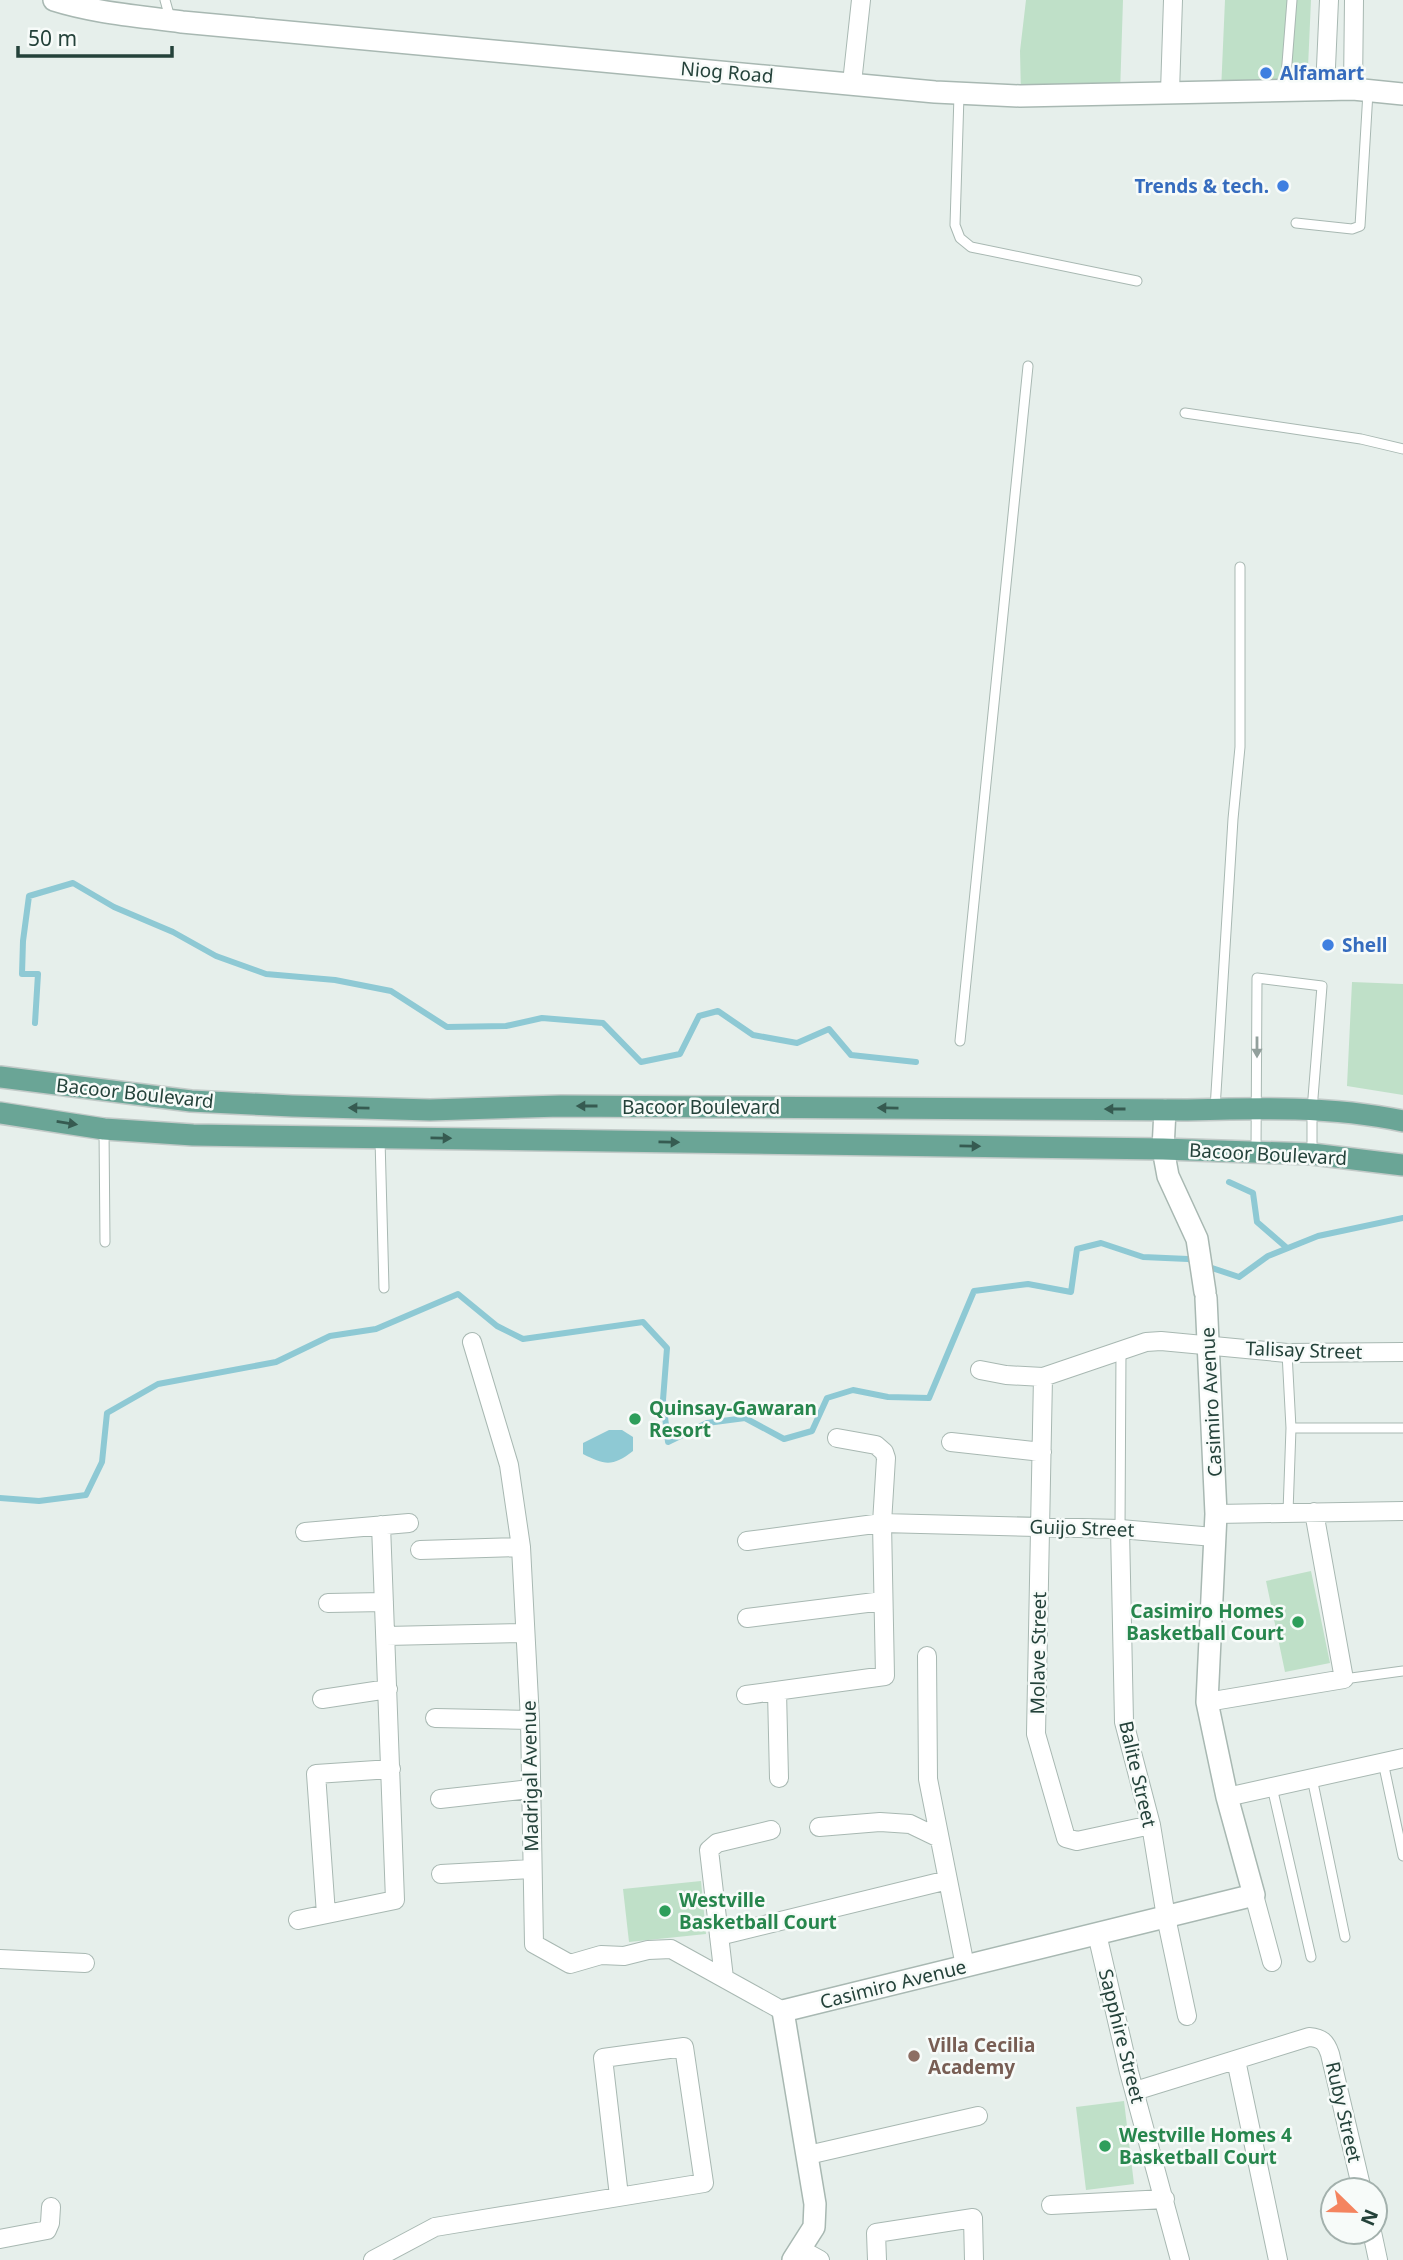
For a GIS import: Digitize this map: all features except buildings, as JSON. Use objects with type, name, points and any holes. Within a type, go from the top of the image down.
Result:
[{"type":"main road","name":"Bacoor Boulevard","points":[[0,1077],[191,1101],[292,1106],[429,1110],[586,1106],[1165,1110],[1256,1107],[1377,1116],[1403,1121]]},
{"type":"main road","name":"Bacoor Boulevard","points":[[0,1113],[104,1129],[193,1135],[1163,1149],[1312,1154],[1403,1165]]},
{"type":"street","name":"Niog Road","points":[[54,0],[109,13],[168,10],[959,93],[1020,96],[1325,89],[1403,94]]},
{"type":"street","points":[[852,83],[861,0]]},
{"type":"street","points":[[1170,92],[1174,0]]},
{"type":"street","points":[[1325,89],[1329,0]]},
{"type":"street","points":[[1354,0],[1360,90]]},
{"type":"street","name":"Casimiro Avenue","points":[[1165,1110],[1163,1149],[1168,1176],[1196,1239],[1206,1295],[1216,1514],[1206,1702],[1227,1797],[1272,1962]]},
{"type":"street","name":"Talisay Street","points":[[1043,1377],[1146,1342],[1161,1341],[1287,1353],[1403,1352]]},
{"type":"street","name":"Madrigal Avenue","points":[[472,1342],[509,1465],[521,1547],[530,1720],[534,1944],[570,1964],[601,1955],[624,1956],[648,1950],[671,1949],[783,2011]]},
{"type":"street","points":[[980,1370],[1043,1377]]},
{"type":"street","name":"Molave Street","points":[[1043,1377],[1037,1734],[1063,1832],[1071,1841],[1151,1825]]},
{"type":"street","points":[[746,1695],[885,1676],[882,1523],[884,1452],[876,1445],[837,1438]]},
{"type":"street","points":[[951,1442],[1042,1452]]},
{"type":"street","points":[[1216,1514],[1403,1511]]},
{"type":"street","points":[[1206,1702],[1344,1679],[1314,1512]]},
{"type":"street","points":[[305,1532],[408,1523]]},
{"type":"street","name":"Guijo Street","points":[[747,1541],[882,1523],[1120,1529],[1214,1537]]},
{"type":"street","points":[[298,1920],[395,1900],[381,1525]]},
{"type":"street","name":"Balite Street","points":[[1120,1529],[1124,1723],[1151,1825],[1166,1917],[1187,2016]]},
{"type":"street","points":[[420,1549],[521,1547]]},
{"type":"street","points":[[747,1618],[883,1601]]},
{"type":"street","points":[[328,1603],[384,1602]]},
{"type":"street","points":[[386,1636],[524,1633]]},
{"type":"street","points":[[927,1656],[928,1779],[965,1966]]},
{"type":"street","points":[[322,1699],[388,1689]]},
{"type":"street","points":[[778,1690],[779,1778]]},
{"type":"street","points":[[435,1718],[530,1720]]},
{"type":"street","points":[[1227,1797],[1403,1758]]},
{"type":"street","points":[[326,1914],[316,1774],[391,1769]]},
{"type":"street","points":[[440,1799],[530,1789]]},
{"type":"street","points":[[820,1827],[880,1822],[910,1824],[939,1838]]},
{"type":"street","points":[[724,1978],[709,1850],[717,1843],[771,1830]]},
{"type":"street","points":[[441,1874],[532,1869]]},
{"type":"street","points":[[719,1936],[948,1880]]},
{"type":"street","name":"Casimiro Avenue","points":[[783,2011],[1254,1895]]},
{"type":"street","name":"Sapphire Street","points":[[1097,1934],[1129,2072],[1180,2260]]},
{"type":"street","points":[[0,1959],[85,1963]]},
{"type":"street","points":[[783,2011],[815,2204],[814,2227],[797,2255],[820,2260]]},
{"type":"street","name":"Ruby Street","points":[[1236,2060],[1309,2037],[1320,2038],[1330,2054],[1359,2176]]},
{"type":"street","points":[[373,2260],[435,2227],[704,2183],[684,2047],[603,2058],[619,2196]]},
{"type":"street","points":[[1135,2091],[1236,2060],[1278,2260]]},
{"type":"street","points":[[808,2155],[978,2116]]},
{"type":"street","points":[[1051,2205],[1164,2199]]},
{"type":"street","points":[[0,2239],[47,2230],[51,2207]]},
{"type":"street","points":[[877,2260],[876,2233],[973,2218],[974,2260]]},
{"type":"lane","points":[[1285,90],[1292,0]]},
{"type":"lane","points":[[1296,223],[1352,229],[1360,226],[1360,90]]},
{"type":"lane","points":[[959,93],[954,225],[960,238],[971,247],[1138,281]]},
{"type":"lane","points":[[960,1041],[1028,366]]},
{"type":"lane","points":[[1185,413],[1361,439],[1403,449]]},
{"type":"lane","points":[[1215,1109],[1240,747],[1240,567]]},
{"type":"lane","points":[[1256,1152],[1257,978],[1322,985],[1312,1110],[1312,1154]]},
{"type":"lane","points":[[104,1129],[102,1149],[105,1242]]},
{"type":"lane","points":[[380,1138],[384,1289]]},
{"type":"lane","points":[[1120,1529],[1121,1350]]},
{"type":"lane","points":[[1287,1353],[1291,1428],[1289,1512]]},
{"type":"lane","points":[[1291,1428],[1403,1427]]},
{"type":"lane","points":[[1344,1679],[1403,1671]]},
{"type":"lane","points":[[1383,1762],[1403,1856]]},
{"type":"lane","points":[[1312,1778],[1345,1937]]},
{"type":"lane","points":[[1272,1787],[1311,1956]]},
{"type":"green space","points":[[1026,0],[1123,0],[1120,94],[1021,96],[1020,51]]},
{"type":"green space","points":[[1225,0],[1311,0],[1307,90],[1221,91]]},
{"type":"green space","points":[[1352,982],[1403,984],[1403,1095],[1347,1086]]},
{"type":"green space","name":"Casimiro Homes Basketball Court","points":[[1311,1571],[1330,1663],[1285,1672],[1266,1581]]},
{"type":"green space","name":"Westville Basketball Court","points":[[701,1881],[706,1934],[629,1942],[623,1889]]},
{"type":"green space","name":"Westville Homes 4 Basketball Court","points":[[1124,2101],[1134,2184],[1086,2190],[1076,2107]]},
{"type":"water","points":[[609,1430],[622,1430],[633,1437],[633,1451],[620,1460],[608,1463],[583,1454],[583,1443]]},
{"type":"waterway","points":[[35,1023],[38,974],[22,974],[29,896],[73,883],[114,907],[173,932],[216,956],[266,974],[335,980],[391,991],[447,1027],[506,1026],[542,1018],[603,1023],[641,1062],[680,1054],[699,1016],[718,1011],[753,1035],[797,1043],[829,1029],[851,1055],[916,1062]]},
{"type":"waterway","points":[[1229,1182],[1253,1193],[1257,1222],[1287,1248]]},
{"type":"waterway","points":[[1206,1266],[1239,1277],[1268,1256],[1318,1236],[1403,1218]]},
{"type":"waterway","points":[[0,1498],[39,1501],[86,1495],[102,1462],[107,1413],[158,1384],[276,1362],[330,1336],[376,1329],[458,1294],[497,1326],[523,1339],[643,1322],[667,1348],[663,1400],[668,1442],[707,1423],[745,1418],[784,1439],[812,1431],[827,1398],[853,1390],[888,1397],[929,1398],[974,1291],[1028,1284],[1071,1292],[1077,1249],[1101,1243],[1143,1257],[1188,1259],[1196,1262]]},
{"type":"place","name":"Alfamart","points":[[1266,73]]},
{"type":"place","name":"Trends & tech.","points":[[1283,186]]},
{"type":"place","name":"Shell","points":[[1328,945]]},
{"type":"place","name":"Quinsay-Gawaran Resort","points":[[635,1419]]},
{"type":"place","name":"Casimiro Homes Basketball Court","points":[[1298,1622]]},
{"type":"place","name":"Westville Basketball Court","points":[[665,1911]]},
{"type":"place","name":"Villa Cecilia Academy","points":[[914,2056]]},
{"type":"place","name":"Westville Homes 4 Basketball Court","points":[[1105,2146]]}]
